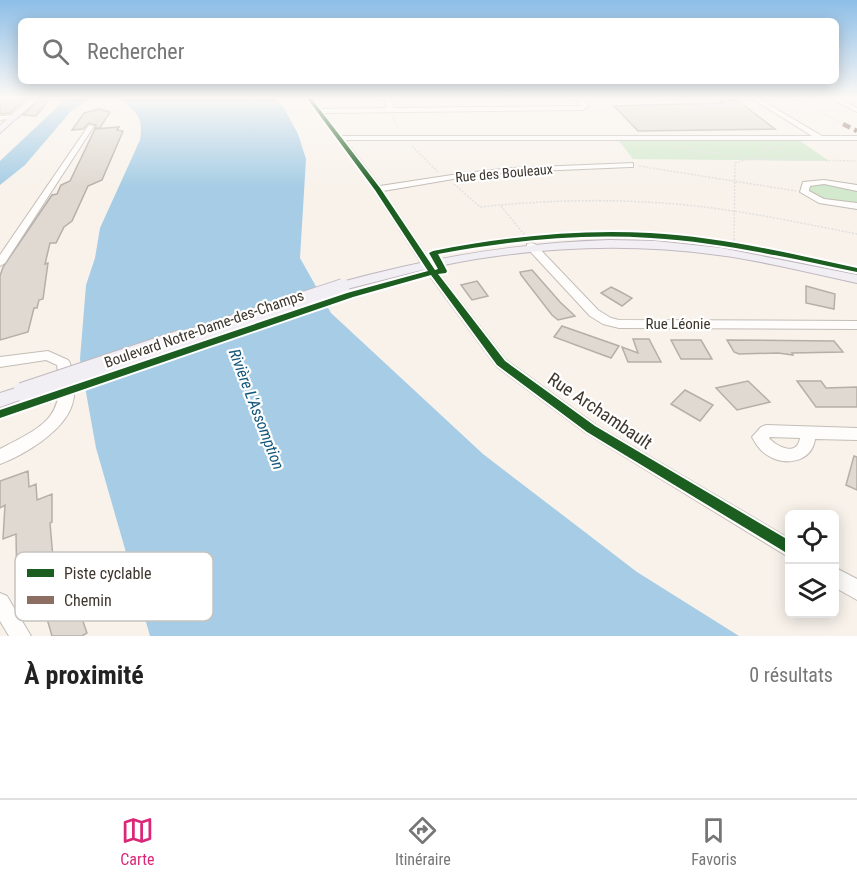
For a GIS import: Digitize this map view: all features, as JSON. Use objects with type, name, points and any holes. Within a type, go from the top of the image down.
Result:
[{"type":"main road","name":"Boulevard Notre-Dame-des-Champs","points":[[0,400],[343,286],[426,263],[532,240],[738,249],[857,279]]},
{"type":"street","points":[[0,263],[90,128]]},
{"type":"street","name":"Rue Archambault","points":[[332,128],[378,189],[426,263],[501,363],[591,429],[785,547]]},
{"type":"street","points":[[803,128],[820,138]]},
{"type":"street","points":[[340,138],[857,138]]},
{"type":"street","name":"Rue des Bouleaux","points":[[378,189],[513,170],[630,165]]},
{"type":"street","points":[[857,188],[815,182],[806,184],[804,192],[822,201],[857,206]]},
{"type":"street","name":"Rue Léonie","points":[[532,240],[594,313],[619,324],[857,325]]},
{"type":"street","points":[[0,362],[48,355],[63,363],[68,397],[61,415],[32,440],[0,458]]},
{"type":"street","points":[[808,432],[857,434]]},
{"type":"street","points":[[839,579],[857,590]]},
{"type":"street","points":[[0,603],[21,636]]},
{"type":"path","points":[[396,128],[439,174],[447,178],[480,207],[559,201],[630,201],[735,211],[857,234]]},
{"type":"path","points":[[724,243],[738,249],[735,163],[796,138]]},
{"type":"path","points":[[669,146],[748,159],[857,161]]},
{"type":"path","points":[[774,147],[800,160]]},
{"type":"path","points":[[630,165],[804,192]]},
{"type":"path","points":[[500,204],[532,240]]},
{"type":"path","points":[[516,239],[532,240]]},
{"type":"green space","points":[[616,137],[796,138],[829,161],[633,159]]},
{"type":"green space","points":[[815,182],[857,188],[857,206],[841,205],[804,192],[806,184]]},
{"type":"water","points":[[35,128],[57,128],[25,165],[0,185],[0,161]]},
{"type":"water","name":"Rivière L'Assomption","points":[[141,128],[295,128],[306,159],[300,258],[331,313],[483,454],[637,572],[739,636],[150,636],[146,621],[213,621],[213,552],[126,552],[96,448],[80,359],[86,285],[95,258],[100,228],[140,140]]},
{"type":"building","points":[[119,128],[117,130],[123,131],[102,180],[88,186],[72,221],[64,227],[56,243],[50,243],[45,264],[48,263],[43,299],[39,300],[37,308],[34,308],[28,332],[0,340],[0,276],[3,267],[52,195],[57,194],[61,185],[70,181],[95,129]]},
{"type":"building","points":[[635,128],[775,129],[638,131]]},
{"type":"building","points":[[532,270],[575,316],[558,320],[552,315],[520,272]]},
{"type":"building","points":[[477,281],[488,296],[472,300],[461,285]]},
{"type":"building","points":[[806,286],[835,294],[834,309],[806,303]]},
{"type":"building","points":[[611,287],[632,298],[622,306],[601,293]]},
{"type":"building","points":[[562,326],[619,346],[611,358],[554,337]]},
{"type":"building","points":[[633,339],[649,339],[661,362],[628,362],[622,347],[638,353]]},
{"type":"building","points":[[671,340],[701,340],[712,359],[681,359]]},
{"type":"building","points":[[727,340],[834,341],[843,352],[792,353],[793,355],[739,354],[734,352]]},
{"type":"building","points":[[748,381],[770,402],[737,410],[716,388]]},
{"type":"building","points":[[797,381],[821,381],[826,388],[857,387],[857,407],[816,407]]},
{"type":"building","points":[[685,390],[713,405],[700,421],[671,404]]},
{"type":"building","points":[[854,456],[857,457],[857,490],[846,485]]},
{"type":"building","points":[[28,471],[29,487],[36,484],[37,500],[52,494],[52,522],[50,523],[52,552],[16,552],[16,534],[3,539],[5,505],[0,508],[0,481]]},
{"type":"building","points":[[48,621],[83,621],[87,633],[82,636],[52,636]]},
{"type":"marked path","points":[[850,128],[857,131]]},
{"type":"cycle path","points":[[332,128],[378,189],[433,273],[501,363],[591,429],[785,546]]},
{"type":"cycle path","points":[[0,414],[350,295],[419,275],[443,271],[433,253],[464,247],[526,238],[588,234],[651,235],[726,244],[857,270]]}]
